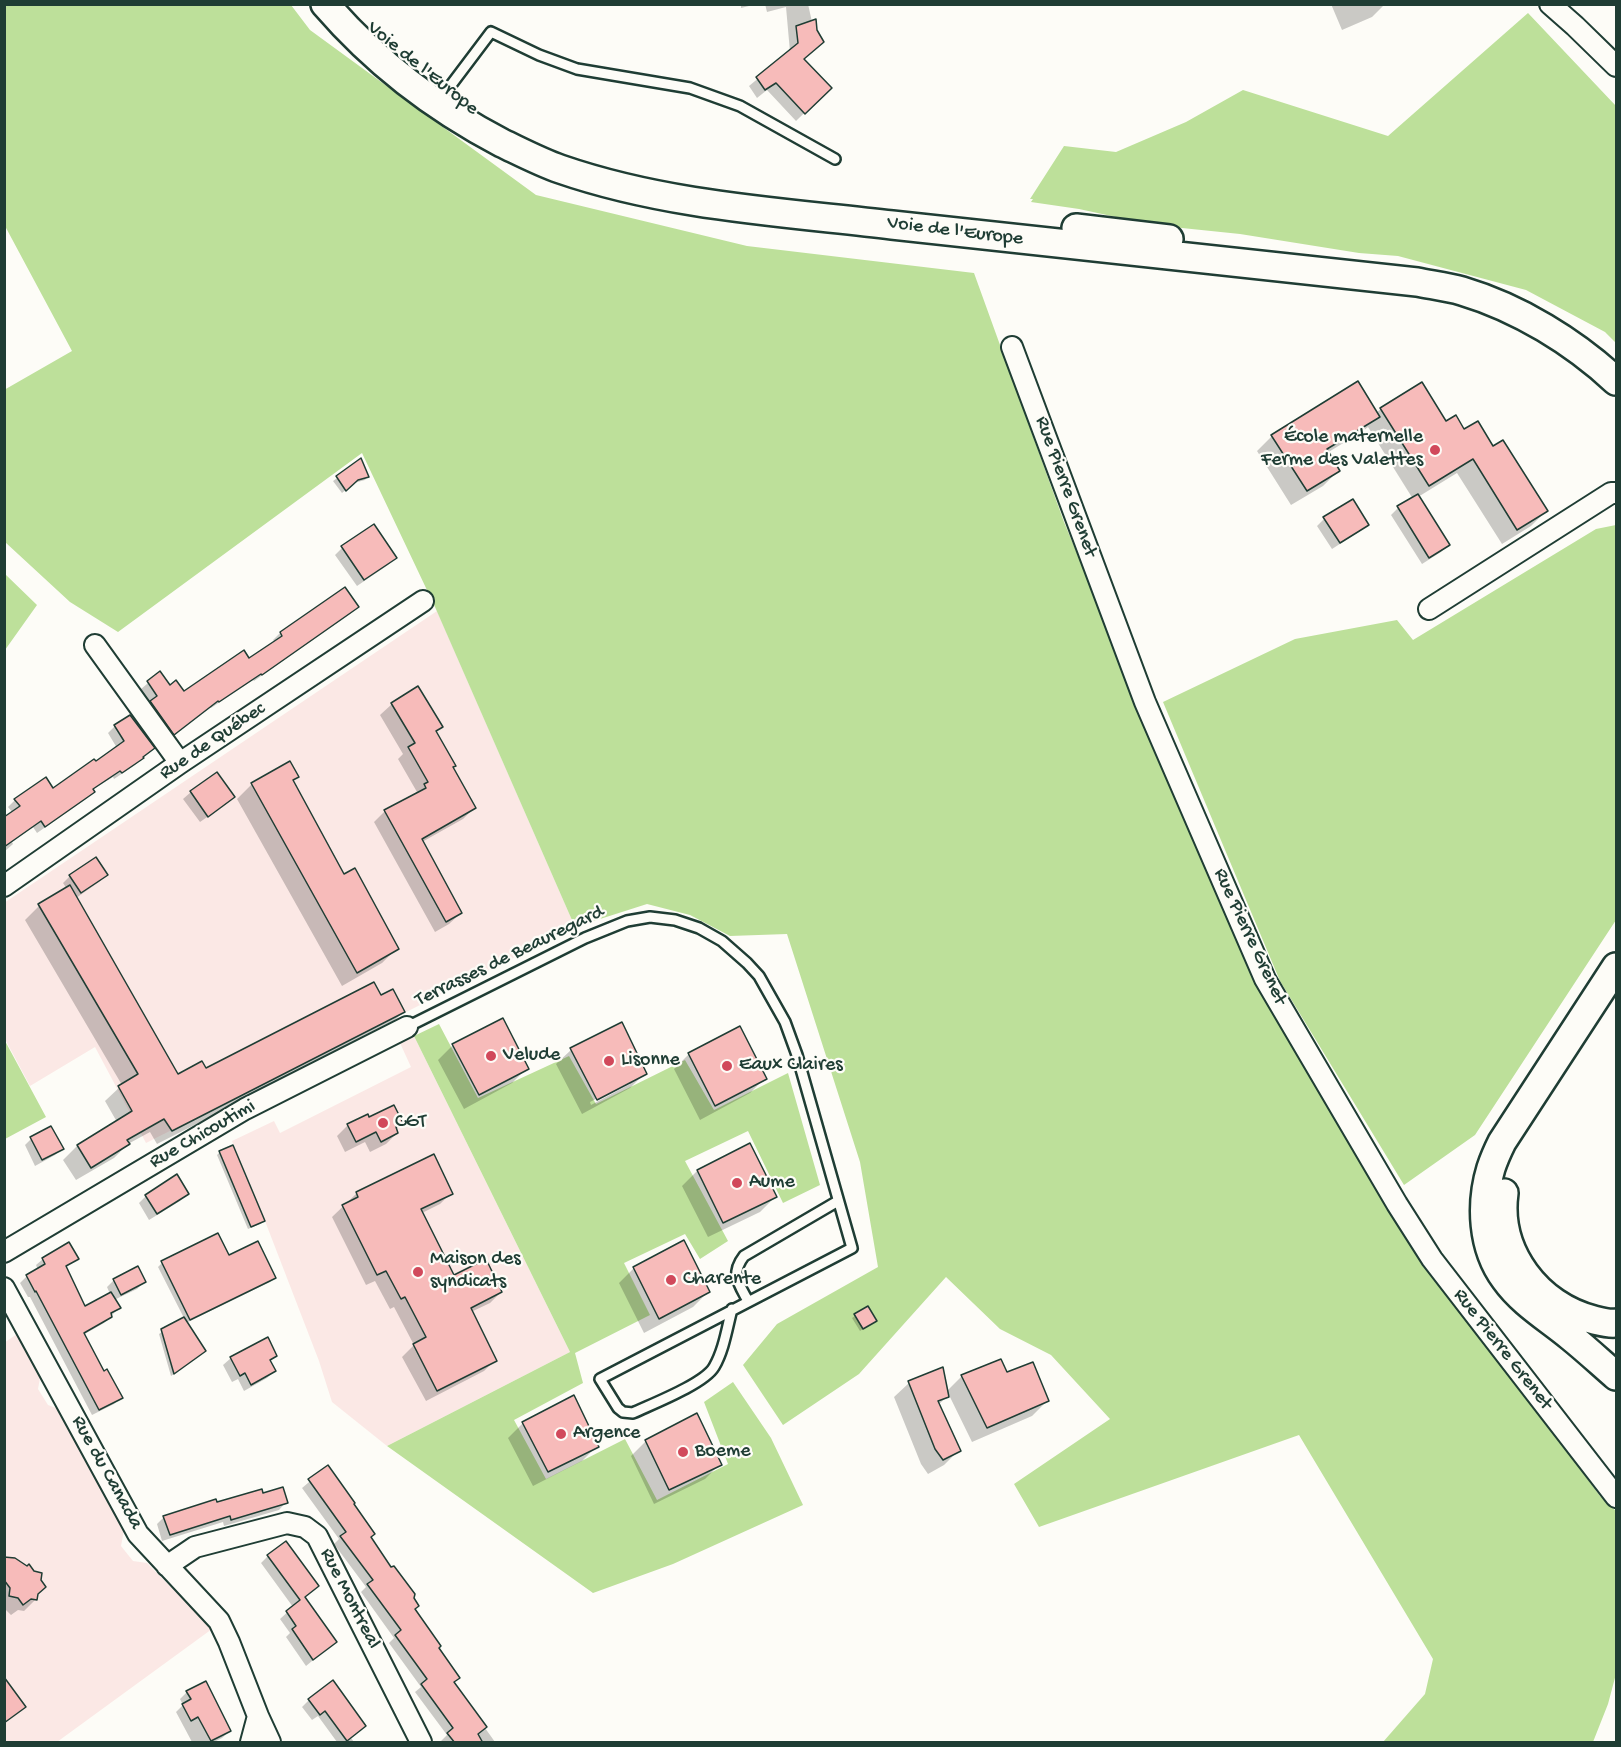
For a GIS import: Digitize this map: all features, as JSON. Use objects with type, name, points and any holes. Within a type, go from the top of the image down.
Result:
[{"type":"main road","name":"Voie de l'Europe","points":[[325,4],[383,64],[441,99],[538,145],[586,163],[642,178],[722,192],[1126,233],[1459,277],[1521,302],[1571,328],[1617,362]]},
{"type":"main road","name":"Voie de l'Europe","points":[[346,4],[441,99],[477,130],[559,169],[630,191],[703,203],[1123,252],[1417,282],[1463,292],[1511,310],[1560,337],[1617,381]]},
{"type":"main road","points":[[1617,967],[1502,1142],[1491,1168],[1485,1196],[1487,1239],[1496,1265],[1505,1280],[1530,1306],[1571,1336],[1617,1376]]},
{"type":"main road","points":[[1617,997],[1516,1153],[1507,1172],[1503,1218],[1507,1242],[1516,1262],[1529,1280],[1547,1297],[1563,1309],[1578,1316],[1610,1324],[1617,1323]]},
{"type":"street","points":[[1550,4],[1617,66]]},
{"type":"street","name":"Rue Pierre Grenet","points":[[1012,347],[1145,702],[1265,979],[1397,1204],[1432,1259],[1617,1497]]},
{"type":"street","points":[[1429,609],[1611,493],[1617,493]]},
{"type":"street","name":"Rue de Québec","points":[[4,886],[180,763],[423,601]]},
{"type":"street","points":[[96,645],[180,763]]},
{"type":"street","name":"Rue Chicoutimi","points":[[4,1252],[245,1109],[407,1027]]},
{"type":"street","name":"Rue du Canada","points":[[4,1288],[138,1534],[219,1621],[270,1743]]},
{"type":"street","name":"Rue Montreal","points":[[167,1566],[195,1547],[287,1523],[305,1527],[317,1536],[421,1743]]},
{"type":"street","points":[[250,1743],[258,1716]]},
{"type":"lane","points":[[441,99],[491,32],[577,69],[690,88],[740,106],[835,159]]},
{"type":"lane","name":"Terrasses de Beauregard","points":[[407,1027],[585,938],[627,921],[650,917],[675,920],[699,928],[722,941],[759,976],[784,1022],[797,1055],[852,1248],[732,1309],[600,1379],[618,1408],[623,1412],[633,1413],[704,1379],[714,1368],[732,1309]]},
{"type":"lane","points":[[748,1301],[736,1276],[737,1265],[744,1256],[838,1201]]},
{"type":"shaded area","points":[[437,611],[575,927],[146,1143],[95,1047],[30,1086],[5,1039],[4,903]]},
{"type":"shaded area","points":[[414,1036],[570,1352],[387,1446],[332,1402],[319,1361],[232,1141],[274,1121],[280,1133],[411,1067],[400,1043]]},
{"type":"shaded area","points":[[17,1334],[40,1378],[38,1389],[48,1405],[56,1408],[124,1530],[121,1546],[133,1561],[147,1563],[212,1629],[57,1742],[5,1742],[4,1343]]},
{"type":"green space","points":[[5,5],[291,5],[310,30],[536,195],[747,246],[974,273],[1064,522],[1253,980],[1392,1215],[1600,1496],[1616,1511],[1616,1674],[1608,1704],[1593,1742],[1383,1742],[1425,1694],[1433,1659],[1299,1435],[1039,1527],[1014,1484],[1110,1419],[1051,1355],[1000,1329],[946,1277],[859,1374],[783,1425],[743,1365],[777,1324],[878,1267],[860,1162],[787,934],[730,936],[690,915],[647,904],[575,927],[435,607],[362,453],[118,632],[70,602],[5,542],[4,390],[72,351],[5,226]]},
{"type":"green space","points":[[1528,13],[1616,106],[1616,343],[1605,332],[1526,290],[1398,256],[1359,253],[1240,234],[1153,225],[1079,209],[1031,202],[1033,199],[1030,199],[1064,146],[1116,152],[1186,122],[1243,90],[1388,136]]},
{"type":"green space","points":[[1616,525],[1616,920],[1475,1135],[1404,1185],[1280,981],[1163,702],[1295,639],[1397,620],[1413,640],[1596,529]]},
{"type":"green space","points":[[5,574],[37,605],[5,650]]},
{"type":"green space","points":[[439,1024],[478,1098],[569,1056],[596,1104],[685,1060],[714,1110],[788,1073],[820,1185],[783,1203],[748,1131],[685,1161],[728,1241],[700,1259],[685,1234],[624,1263],[650,1315],[575,1353],[583,1383],[514,1420],[546,1479],[625,1439],[657,1500],[728,1464],[704,1402],[733,1382],[771,1438],[803,1505],[673,1564],[593,1593],[387,1446],[570,1352],[414,1036]]},
{"type":"green space","points":[[4,1039],[46,1117],[5,1139],[4,1139]]},
{"type":"building","points":[[816,19],[817,30],[824,42],[804,59],[832,88],[805,114],[776,83],[765,90],[756,77],[798,43],[796,26]]},
{"type":"building","points":[[1358,381],[1380,417],[1327,449],[1340,471],[1307,491],[1271,435]]},
{"type":"building","points":[[1422,382],[1446,421],[1456,415],[1464,429],[1478,421],[1493,446],[1503,440],[1548,511],[1517,530],[1473,459],[1429,486],[1380,408]]},
{"type":"building","points":[[361,458],[369,477],[358,480],[346,491],[336,476]]},
{"type":"building","points":[[1418,494],[1450,545],[1429,558],[1397,506]]},
{"type":"building","points":[[1353,499],[1369,525],[1340,543],[1323,517]]},
{"type":"building","points":[[374,524],[397,558],[364,580],[341,546]]},
{"type":"building","points":[[345,587],[359,607],[262,675],[218,701],[174,735],[150,701],[157,696],[147,681],[160,671],[170,685],[176,680],[184,691],[244,650],[249,658],[282,636],[280,632]]},
{"type":"building","points":[[418,686],[443,727],[436,731],[476,808],[422,839],[462,913],[446,922],[384,810],[426,788],[424,784],[428,782],[408,747],[415,743],[391,703]]},
{"type":"building","points":[[130,715],[155,748],[122,773],[120,771],[93,789],[95,792],[45,827],[41,821],[4,847],[4,817],[20,806],[14,799],[46,777],[53,788],[124,741],[114,725]]},
{"type":"building","points":[[290,761],[299,777],[293,780],[344,874],[355,868],[399,949],[357,973],[251,783]]},
{"type":"building","points":[[217,772],[235,797],[208,817],[190,791]]},
{"type":"building","points":[[96,857],[108,875],[81,893],[69,875]]},
{"type":"building","points":[[70,885],[178,1074],[202,1061],[206,1068],[374,982],[381,995],[393,989],[405,1012],[172,1131],[164,1119],[127,1140],[130,1144],[91,1168],[77,1145],[132,1111],[118,1086],[138,1074],[38,904]]},
{"type":"building","name":"Velude","points":[[503,1018],[529,1069],[479,1095],[452,1044]]},
{"type":"building","name":"Lisonne","points":[[622,1022],[647,1074],[597,1100],[570,1048]]},
{"type":"building","name":"Eaux Claires","points":[[740,1026],[767,1079],[715,1106],[688,1053]]},
{"type":"building","points":[[394,1105],[403,1123],[396,1127],[398,1133],[381,1142],[376,1132],[356,1142],[347,1124]]},
{"type":"building","points":[[51,1126],[64,1149],[42,1160],[30,1137]]},
{"type":"building","name":"Aume","points":[[750,1143],[777,1197],[723,1223],[697,1170]]},
{"type":"building","points":[[233,1145],[265,1221],[251,1227],[219,1151]]},
{"type":"building","name":"Maison des syndicats","points":[[434,1154],[453,1194],[421,1209],[454,1275],[486,1259],[502,1292],[471,1308],[497,1361],[437,1391],[413,1344],[426,1337],[405,1297],[401,1299],[386,1271],[377,1275],[342,1205],[358,1197],[356,1192]]},
{"type":"building","points":[[177,1174],[189,1194],[157,1214],[145,1195]]},
{"type":"building","points":[[218,1233],[229,1255],[258,1241],[276,1278],[190,1320],[161,1261]]},
{"type":"building","name":"Charente","points":[[684,1240],[710,1292],[659,1319],[633,1267]]},
{"type":"building","points":[[69,1242],[79,1259],[66,1266],[85,1306],[111,1292],[121,1308],[111,1313],[112,1317],[84,1333],[104,1371],[107,1369],[123,1398],[99,1410],[26,1275],[45,1264],[42,1258]]},
{"type":"building","points":[[138,1266],[146,1282],[121,1295],[113,1279]]},
{"type":"building","points":[[868,1306],[877,1321],[863,1329],[854,1314]]},
{"type":"building","points":[[184,1317],[206,1351],[174,1374],[161,1329]]},
{"type":"building","points":[[268,1337],[277,1356],[270,1360],[276,1371],[251,1385],[245,1373],[240,1376],[230,1357]]},
{"type":"building","points":[[1001,1359],[1007,1372],[1033,1362],[1049,1401],[987,1428],[961,1375]]},
{"type":"building","points":[[943,1367],[949,1397],[938,1401],[961,1451],[943,1460],[935,1449],[908,1381]]},
{"type":"building","name":"Argence","points":[[574,1395],[599,1447],[548,1472],[522,1422]]},
{"type":"building","name":"Boeme","points":[[697,1413],[722,1465],[669,1490],[645,1440]]},
{"type":"building","points":[[328,1465],[375,1534],[371,1537],[391,1567],[394,1566],[415,1594],[414,1598],[419,1606],[415,1609],[460,1678],[454,1682],[487,1727],[478,1734],[483,1743],[455,1743],[447,1733],[453,1728],[421,1684],[427,1679],[395,1635],[401,1630],[367,1584],[373,1580],[340,1536],[346,1532],[308,1479]]},
{"type":"building","points":[[283,1487],[288,1503],[231,1520],[230,1516],[170,1535],[163,1516],[216,1499],[217,1502],[262,1489],[263,1493]]},
{"type":"building","points":[[286,1541],[319,1586],[305,1597],[337,1642],[313,1660],[292,1629],[296,1626],[286,1611],[300,1600],[267,1555]]},
{"type":"building","points":[[4,1557],[15,1558],[27,1566],[29,1564],[34,1571],[42,1573],[41,1580],[46,1587],[38,1594],[37,1600],[31,1599],[23,1605],[18,1598],[9,1596],[10,1588],[4,1580]]},
{"type":"building","points":[[4,1677],[26,1707],[4,1723]]},
{"type":"building","points":[[333,1680],[366,1726],[347,1741],[325,1711],[320,1715],[308,1699]]},
{"type":"building","points":[[206,1681],[231,1731],[211,1741],[198,1717],[191,1721],[182,1704],[191,1699],[186,1691]]},
{"type":"place","name":"École maternelle Ferme des Valettes","points":[[1435,450]]},
{"type":"place","name":"Velude","points":[[491,1056]]},
{"type":"place","name":"Lisonne","points":[[609,1061]]},
{"type":"place","name":"Eaux Claires","points":[[727,1066]]},
{"type":"place","name":"CGT","points":[[383,1123]]},
{"type":"place","name":"Aume","points":[[737,1183]]},
{"type":"place","name":"Maison des syndicats","points":[[418,1272]]},
{"type":"place","name":"Charente","points":[[671,1280]]},
{"type":"place","name":"Argence","points":[[561,1434]]},
{"type":"place","name":"Boeme","points":[[683,1452]]}]
